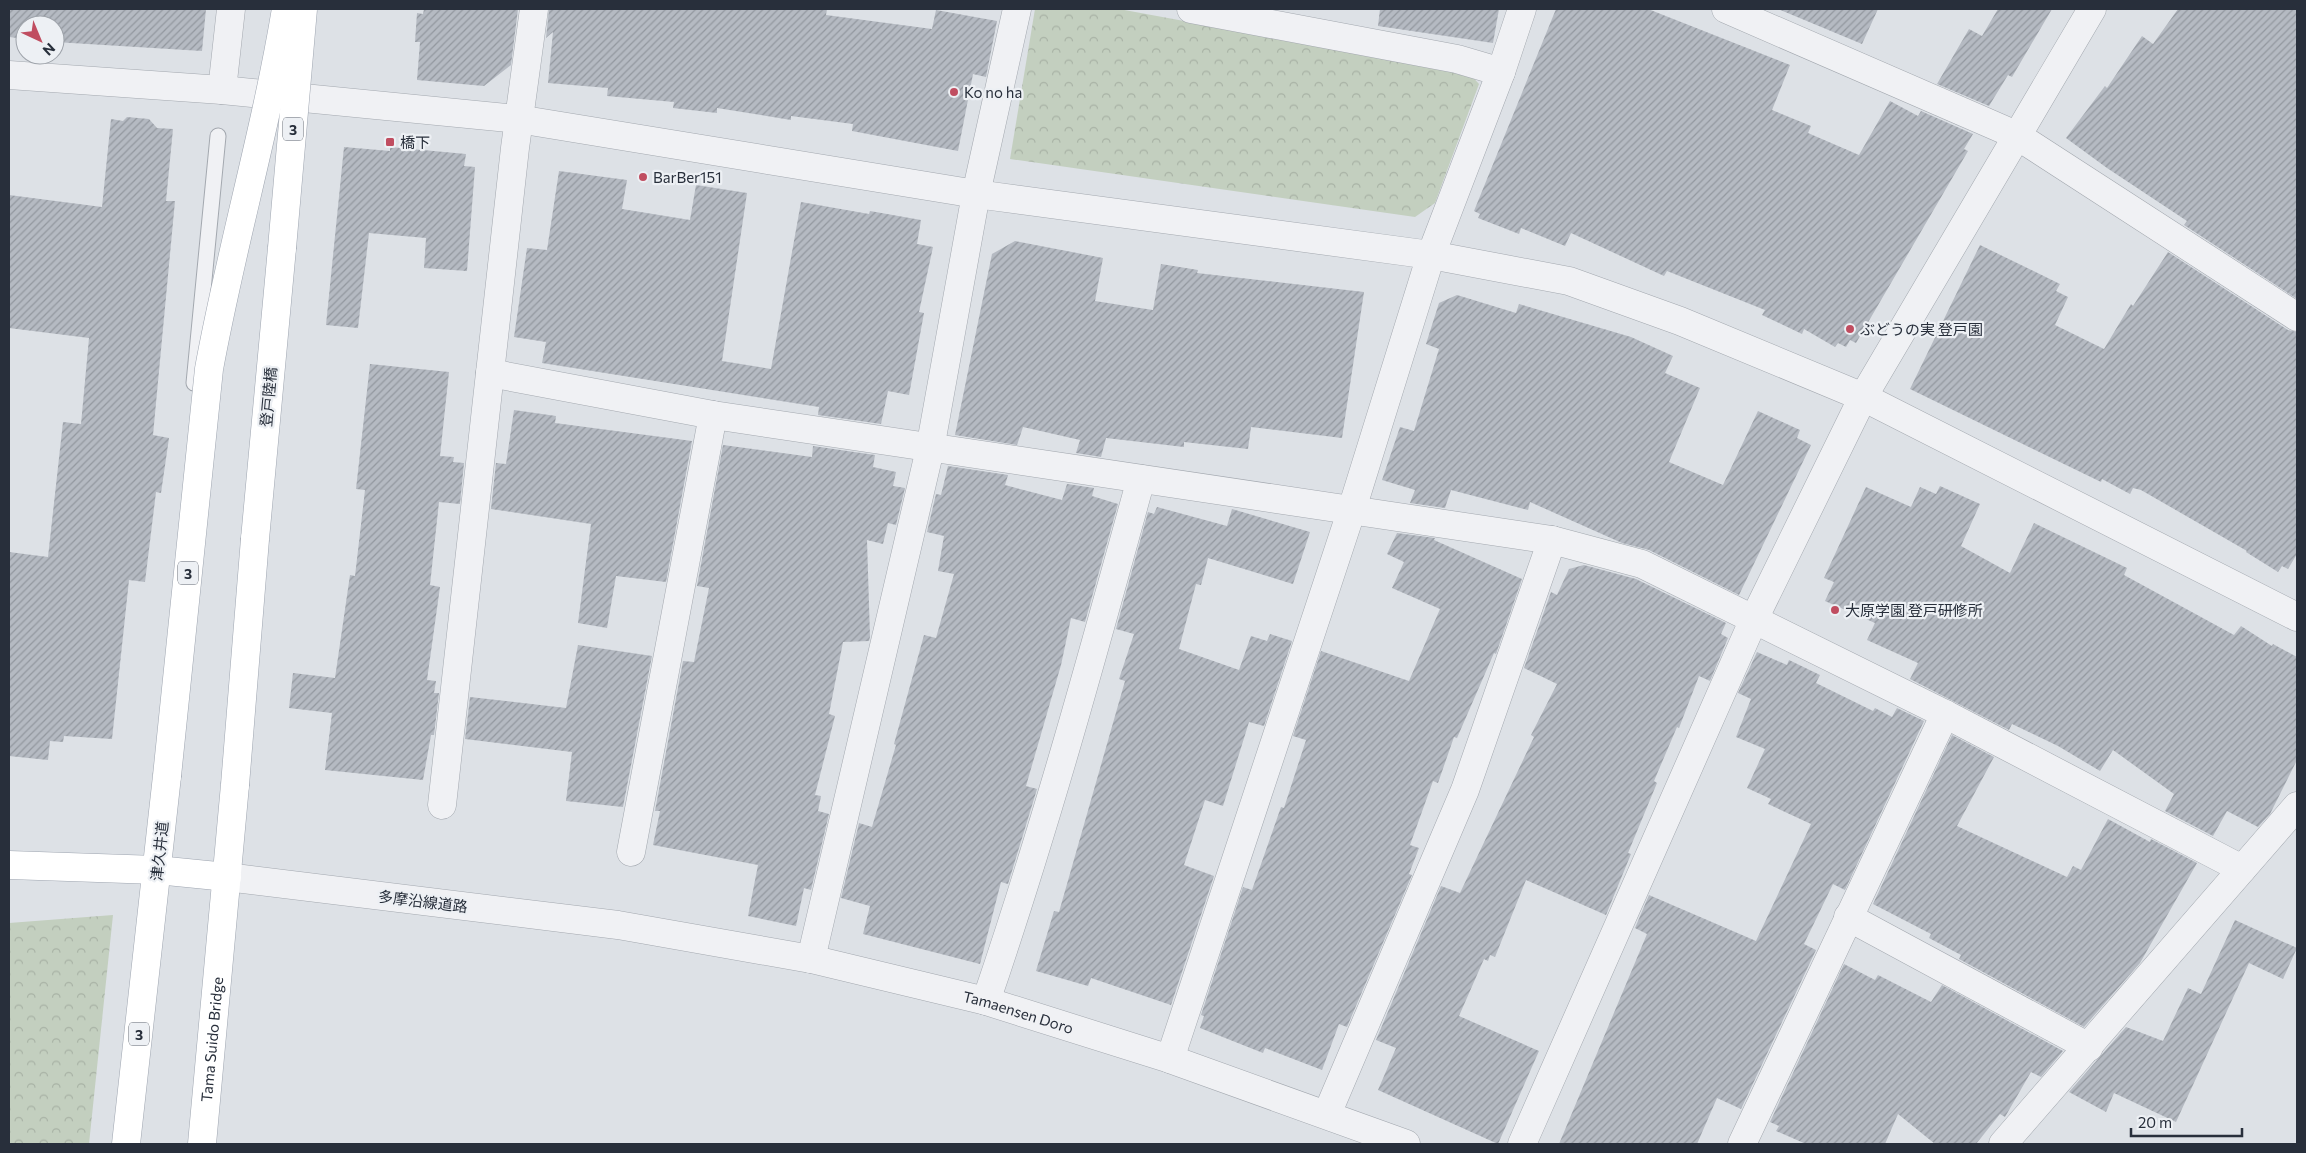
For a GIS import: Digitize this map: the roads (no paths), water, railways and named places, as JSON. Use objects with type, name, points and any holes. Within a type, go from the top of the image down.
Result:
[{"type":"main road","name":"津久井道","points":[[126,1144],[157,870],[209,369],[218,318],[261,133],[286,9]]},
{"type":"main road","name":"登戸陸橋","points":[[227,877],[303,9]]},
{"type":"main road","points":[[9,865],[157,870],[227,877]]},
{"type":"main road","name":"Tama Suido Bridge","points":[[202,1144],[227,877]]},
{"type":"street","points":[[221,94],[231,9]]},
{"type":"street","points":[[310,98],[314,9]]},
{"type":"street","points":[[442,805],[518,120],[534,9]]},
{"type":"street","points":[[811,959],[930,449],[976,194],[1017,9]]},
{"type":"street","points":[[1191,9],[1457,59],[1501,72]]},
{"type":"street","points":[[1170,1059],[1352,509],[1431,255],[1501,72],[1522,9]]},
{"type":"street","points":[[1726,9],[2016,135],[2297,317]]},
{"type":"street","points":[[1522,1144],[1754,619],[1863,397],[2092,9]]},
{"type":"street","points":[[9,75],[221,94],[310,98],[518,120],[976,194],[1431,255],[1568,281],[1680,320],[1863,397],[2297,617]]},
{"type":"street","points":[[490,373],[713,415],[930,449],[1352,509],[1552,540],[1642,564],[1945,714],[2242,868]]},
{"type":"street","points":[[631,852],[713,415]]},
{"type":"street","points":[[986,1001],[1020,902],[1068,743],[1142,479]]},
{"type":"street","points":[[1326,1114],[1465,790],[1552,540]]},
{"type":"street","points":[[1742,1144],[1945,714]]},
{"type":"street","points":[[2002,1144],[2089,1047],[2297,806]]},
{"type":"street","name":"多摩沿線道路","points":[[227,877],[618,925],[811,959]]},
{"type":"street","points":[[1848,917],[2089,1047]]},
{"type":"street","name":"Tamaensen Doro","points":[[811,959],[986,1001],[1170,1059],[1406,1144]]},
{"type":"lane","points":[[164,698],[218,136]]},
{"type":"place","name":"Ko no ha","points":[[954,92]]},
{"type":"place","name":"橋下","points":[[390,142]]},
{"type":"place","name":"BarBer151","points":[[643,177]]},
{"type":"place","name":"ぶどうの実 登戸園","points":[[1850,329]]},
{"type":"place","name":"大原学園 登戸研修所","points":[[1835,610]]}]
